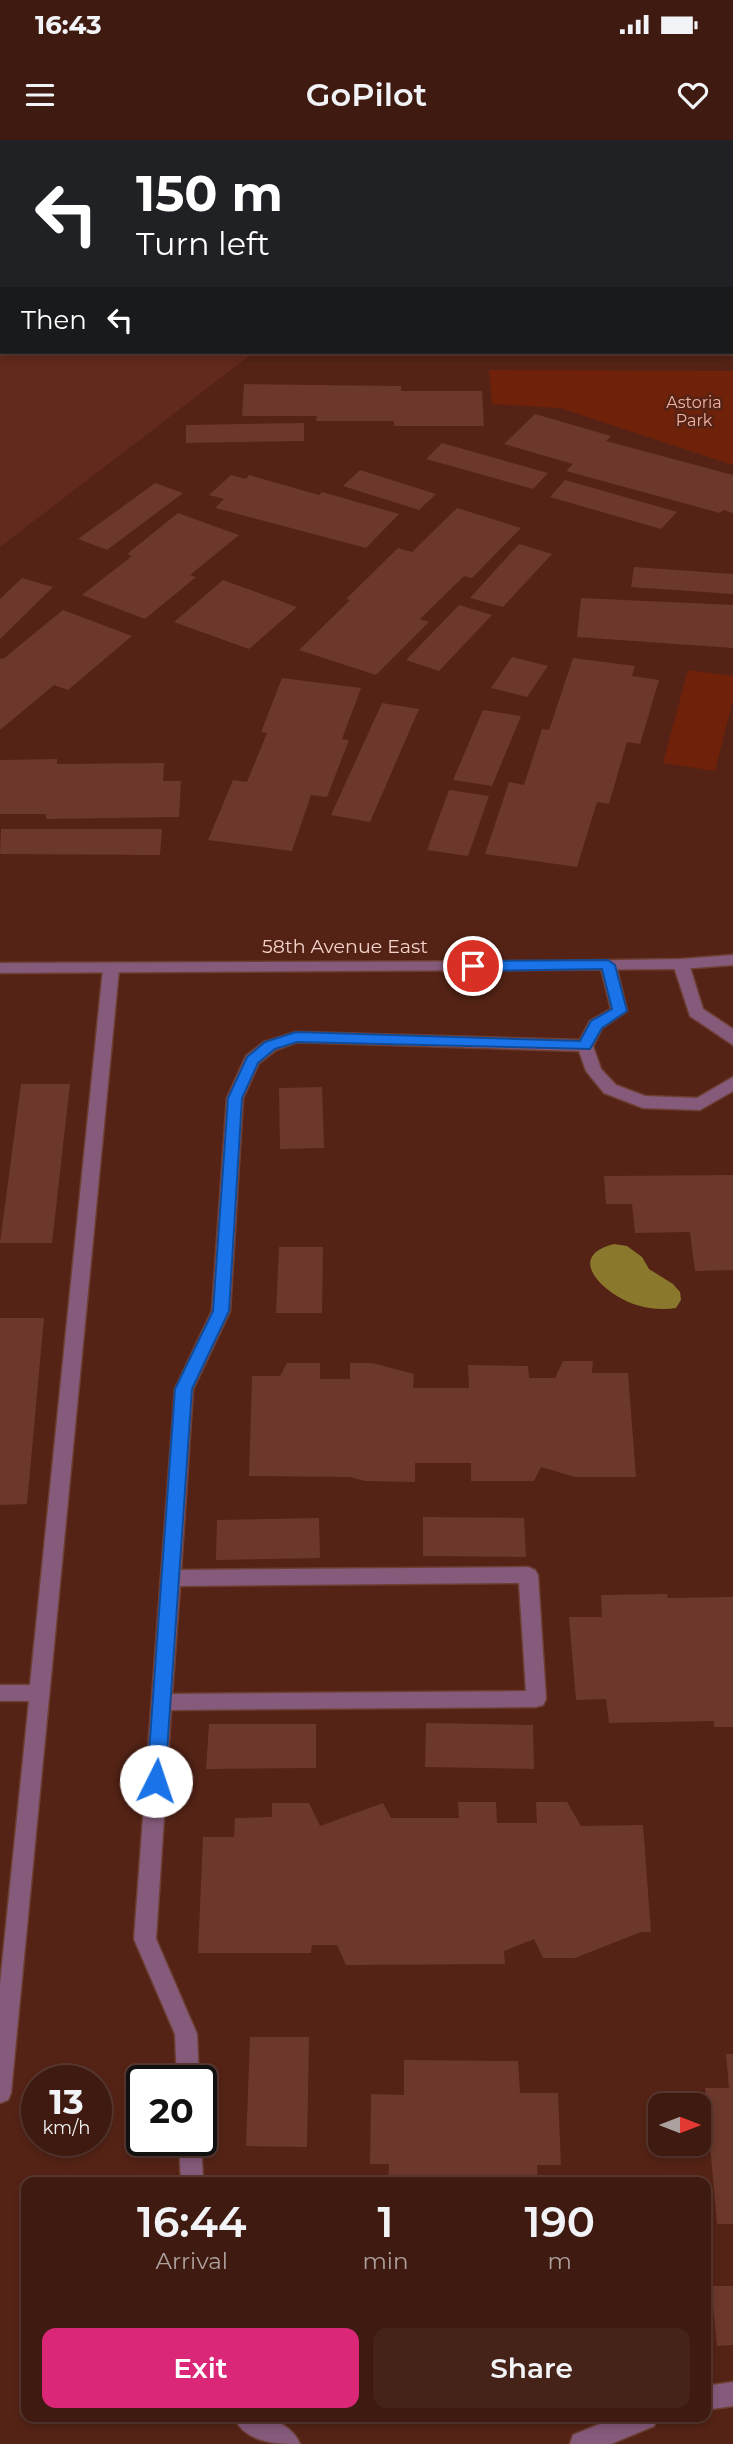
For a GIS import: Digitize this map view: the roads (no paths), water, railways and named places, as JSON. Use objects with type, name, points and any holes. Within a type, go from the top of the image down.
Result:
[{"type":"street","name":"58th Avenue East","points":[[0,968],[608,965],[733,960]]},
{"type":"street","points":[[681,964],[696,1012],[725,1030],[733,1040]]},
{"type":"street","points":[[608,965],[619,1011],[596,1024],[585,1046],[594,1071],[610,1089],[643,1102],[700,1104],[733,1083]]},
{"type":"street","points":[[0,2093],[111,968]]},
{"type":"street","points":[[187,2065],[186,2034],[145,1939],[184,1389],[221,1311],[235,1098],[252,1060],[270,1046],[296,1037],[585,1046]]},
{"type":"street","points":[[162,1702],[536,1699],[528,1575],[170,1578]]},
{"type":"street","points":[[0,1693],[40,1693]]},
{"type":"street","points":[[191,2156],[192,2177]]},
{"type":"street","points":[[711,2397],[733,2393]]},
{"type":"street","points":[[254,2422],[288,2444]]},
{"type":"street","points":[[582,2444],[633,2422]]},
{"type":"park label","name":"Astoria Park","points":[[694,411]]}]
